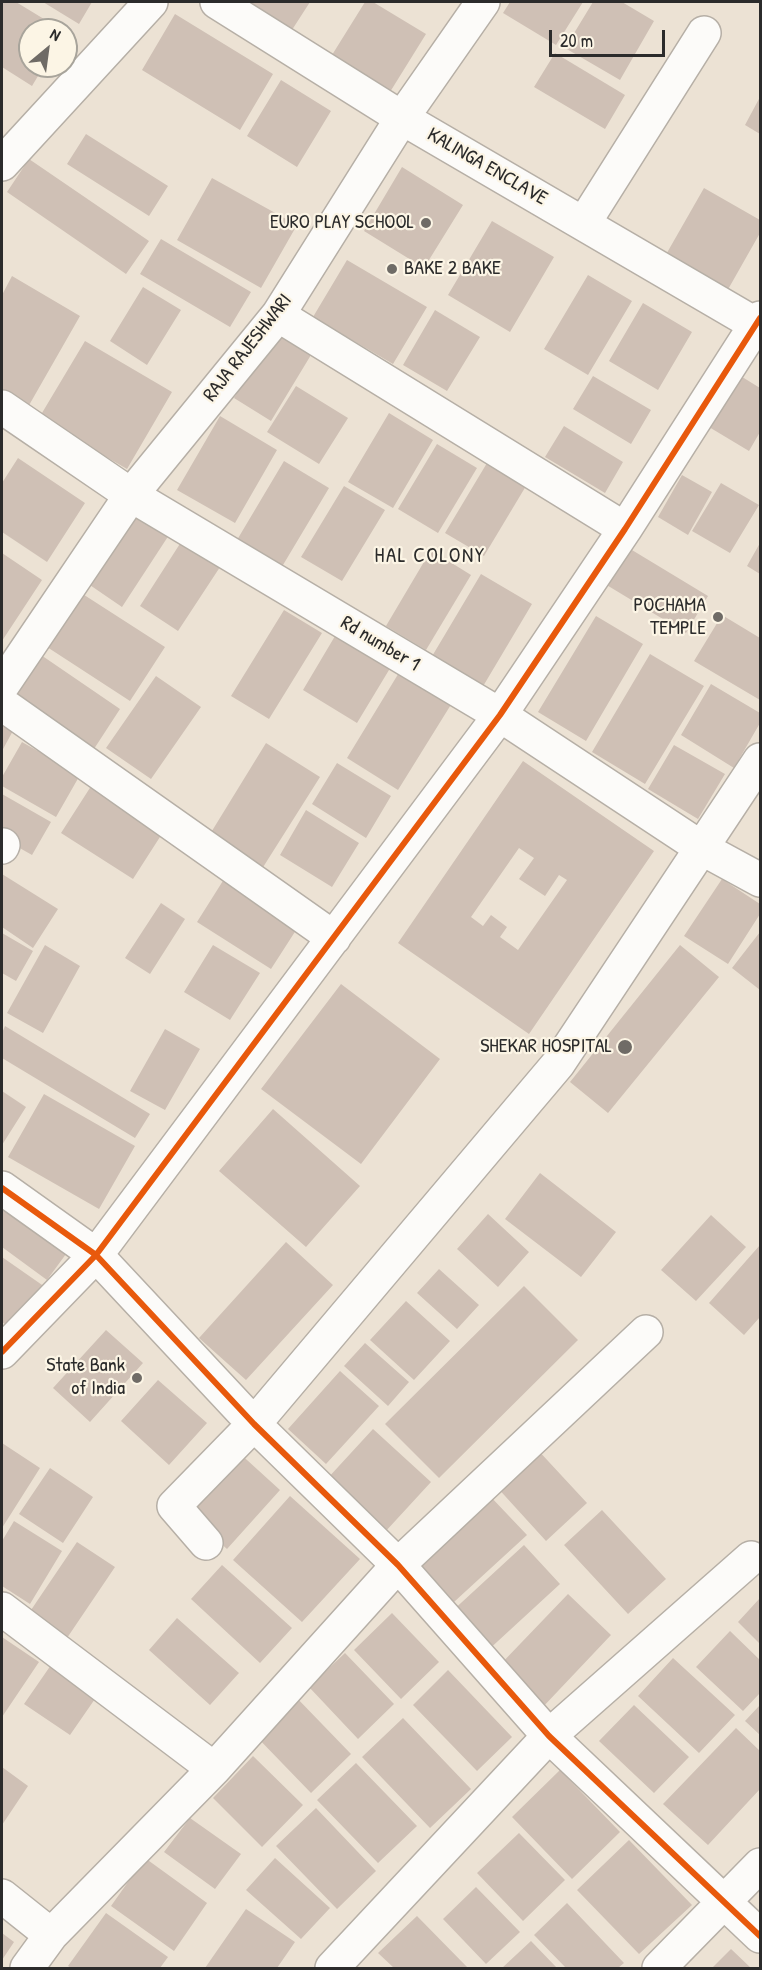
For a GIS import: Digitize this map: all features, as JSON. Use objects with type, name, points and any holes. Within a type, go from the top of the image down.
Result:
[{"type":"street","points":[[2,164],[151,2]]},
{"type":"street","name":"KALINGA ENCLAVE","points":[[217,2],[402,118],[759,323]]},
{"type":"street","name":"RAJA RAJESHWARI","points":[[2,686],[131,495],[278,315],[402,118],[483,2]]},
{"type":"street","points":[[584,223],[704,33]]},
{"type":"street","points":[[278,315],[625,530]]},
{"type":"street","points":[[2,1352],[96,1255],[500,715],[625,530],[759,323]]},
{"type":"street","name":"Rd number 1","points":[[2,407],[131,495],[500,715],[703,849],[760,880]]},
{"type":"street","points":[[2,704],[334,938]]},
{"type":"street","points":[[206,1543],[174,1506],[254,1424],[558,1064],[760,760]]},
{"type":"street","points":[[2,1188],[96,1255],[254,1424],[398,1565],[549,1736],[760,1936]]},
{"type":"street","points":[[27,1968],[51,1935],[214,1768],[398,1565],[646,1332]]},
{"type":"street","points":[[332,1968],[549,1736],[751,1558]]},
{"type":"street","points":[[2,1609],[214,1768]]},
{"type":"street","points":[[659,1968],[760,1865]]},
{"type":"street","points":[[2,1896],[51,1935]]},
{"type":"building","points":[[2,2],[16,2],[42,18],[18,18],[18,77],[2,67]]},
{"type":"building","points":[[43,2],[92,2],[79,24],[78,18],[69,18]]},
{"type":"building","points":[[239,2],[310,2],[290,33]]},
{"type":"building","points":[[365,2],[373,2],[426,34],[390,92],[332,55]]},
{"type":"building","points":[[510,2],[583,2],[556,45],[503,13]]},
{"type":"building","points":[[593,2],[622,2],[654,21],[620,80],[565,48]]},
{"type":"building","points":[[175,14],[273,74],[240,130],[142,70]]},
{"type":"building","points":[[555,53],[625,95],[605,129],[534,87]]},
{"type":"building","points":[[19,78],[37,78],[32,86]]},
{"type":"building","points":[[281,80],[331,111],[297,167],[247,136]]},
{"type":"building","points":[[760,97],[760,134],[745,125]]},
{"type":"building","points":[[86,134],[168,186],[149,216],[67,164]]},
{"type":"building","points":[[29,159],[149,241],[126,274],[7,192]]},
{"type":"building","points":[[402,167],[463,205],[424,268],[364,231]]},
{"type":"building","points":[[212,178],[297,225],[261,288],[177,240]]},
{"type":"building","points":[[704,188],[760,220],[760,233],[722,300],[660,265]]},
{"type":"building","points":[[492,221],[554,257],[510,332],[448,295]]},
{"type":"building","points":[[161,239],[251,292],[230,327],[140,274]]},
{"type":"building","points":[[347,260],[427,307],[393,364],[313,317]]},
{"type":"building","points":[[588,275],[632,301],[588,375],[544,349]]},
{"type":"building","points":[[12,276],[80,316],[28,407],[2,392],[2,295]]},
{"type":"building","points":[[143,287],[181,310],[147,365],[110,341]]},
{"type":"building","points":[[643,303],[692,332],[658,390],[609,361]]},
{"type":"building","points":[[435,310],[480,337],[447,391],[403,365]]},
{"type":"building","points":[[277,327],[314,350],[271,421],[234,398]]},
{"type":"building","points":[[85,341],[172,392],[127,469],[39,418]]},
{"type":"building","points":[[739,375],[760,388],[760,432],[749,451],[709,427]]},
{"type":"building","points":[[593,376],[651,410],[631,444],[573,409]]},
{"type":"building","points":[[296,386],[348,418],[319,464],[267,432]]},
{"type":"building","points":[[389,413],[433,440],[393,508],[348,482]]},
{"type":"building","points":[[220,416],[277,450],[235,523],[177,490]]},
{"type":"building","points":[[564,426],[623,462],[605,493],[545,457]]},
{"type":"building","points":[[437,444],[477,468],[438,533],[398,509]]},
{"type":"building","points":[[18,458],[85,503],[47,562],[2,532],[2,483]]},
{"type":"building","points":[[284,461],[329,488],[280,570],[237,540]]},
{"type":"building","points":[[487,463],[526,486],[484,556],[445,533]]},
{"type":"building","points":[[682,475],[712,492],[688,535],[658,517]]},
{"type":"building","points":[[721,483],[759,505],[730,553],[692,531]]},
{"type":"building","points":[[344,486],[385,510],[342,581],[301,557]]},
{"type":"building","points":[[131,510],[169,535],[122,607],[84,581]]},
{"type":"building","points":[[183,539],[222,564],[178,631],[140,606]]},
{"type":"building","points":[[760,543],[760,574],[747,566]]},
{"type":"building","points":[[627,547],[708,596],[686,633],[605,584]]},
{"type":"building","points":[[431,550],[471,575],[426,650],[386,626]]},
{"type":"building","points":[[2,553],[42,580],[2,641]]},
{"type":"building","points":[[481,574],[532,604],[482,688],[431,658]]},
{"type":"building","points":[[78,591],[165,647],[130,701],[44,645]]},
{"type":"building","points":[[284,610],[322,633],[269,719],[231,696]]},
{"type":"building","points":[[722,615],[760,638],[760,700],[694,661]]},
{"type":"building","points":[[596,616],[643,644],[586,741],[538,712]]},
{"type":"building","points":[[338,631],[392,665],[357,723],[303,690]]},
{"type":"building","points":[[650,654],[704,686],[645,784],[592,752]]},
{"type":"building","points":[[41,655],[120,709],[92,752],[12,698]]},
{"type":"building","points":[[400,671],[452,703],[398,790],[347,758]]},
{"type":"building","points":[[156,676],[201,707],[151,779],[106,748]]},
{"type":"building","points":[[711,684],[760,713],[760,723],[734,768],[681,735]]},
{"type":"building","points":[[2,720],[15,727],[2,751]]},
{"type":"building","points":[[22,742],[80,775],[56,817],[2,786],[2,777]]},
{"type":"building","points":[[266,743],[320,777],[260,872],[207,839]]},
{"type":"building","points":[[674,745],[725,774],[698,819],[648,789]]},
{"type":"building","points":[[523,761],[654,851],[529,1034],[398,943]],"holes":[[[519,848],[534,858],[519,879],[545,896],[559,875],[567,880],[518,950],[500,937],[507,927],[491,915],[483,926],[471,917]]]},
{"type":"building","points":[[337,763],[391,796],[366,838],[312,804]]},
{"type":"building","points":[[95,780],[167,826],[133,879],[61,833]]},
{"type":"building","points":[[2,794],[51,822],[32,855],[2,838]]},
{"type":"building","points":[[306,810],[359,843],[332,887],[280,855]]},
{"type":"building","points":[[2,874],[58,909],[33,948],[2,927]]},
{"type":"building","points":[[226,876],[300,924],[271,969],[197,922]]},
{"type":"building","points":[[722,879],[760,904],[760,914],[728,964],[684,936]]},
{"type":"building","points":[[161,903],[185,919],[150,974],[125,958]]},
{"type":"building","points":[[760,932],[760,990],[732,968]]},
{"type":"building","points":[[2,933],[33,951],[16,981],[2,973]]},
{"type":"building","points":[[45,945],[80,966],[43,1033],[7,1013]]},
{"type":"building","points":[[213,945],[260,973],[230,1020],[184,992]]},
{"type":"building","points":[[680,945],[719,977],[608,1113],[570,1082]]},
{"type":"building","points":[[341,984],[440,1059],[361,1164],[261,1089]]},
{"type":"building","points":[[5,1026],[150,1114],[135,1138],[2,1058],[2,1033]]},
{"type":"building","points":[[165,1029],[200,1049],[165,1110],[130,1091]]},
{"type":"building","points":[[2,1091],[26,1107],[2,1145]]},
{"type":"building","points":[[44,1094],[135,1146],[99,1209],[8,1157]]},
{"type":"building","points":[[273,1109],[360,1186],[306,1247],[219,1171]]},
{"type":"building","points":[[540,1173],[616,1232],[581,1277],[505,1219]]},
{"type":"building","points":[[2,1207],[66,1254],[47,1280],[2,1247]]},
{"type":"building","points":[[488,1214],[529,1252],[498,1287],[457,1249]]},
{"type":"building","points":[[711,1215],[746,1247],[696,1301],[661,1270]]},
{"type":"building","points":[[286,1242],[333,1285],[246,1380],[199,1338]]},
{"type":"building","points":[[760,1245],[760,1317],[744,1335],[709,1303]]},
{"type":"building","points":[[2,1257],[45,1287],[15,1331],[2,1322]]},
{"type":"building","points":[[439,1269],[479,1305],[457,1329],[417,1293]]},
{"type":"building","points":[[524,1286],[578,1340],[439,1478],[385,1424]]},
{"type":"building","points":[[406,1301],[450,1341],[414,1380],[370,1340]]},
{"type":"building","points":[[106,1330],[143,1363],[90,1422],[53,1388]]},
{"type":"building","points":[[365,1343],[409,1382],[388,1406],[344,1366]]},
{"type":"building","points":[[340,1371],[379,1406],[326,1464],[288,1429]]},
{"type":"building","points":[[158,1380],[207,1423],[169,1465],[121,1421]]},
{"type":"building","points":[[373,1429],[431,1482],[385,1532],[327,1479]]},
{"type":"building","points":[[2,1443],[40,1468],[2,1528]]},
{"type":"building","points":[[536,1448],[587,1503],[546,1541],[495,1485]]},
{"type":"building","points":[[236,1450],[280,1490],[227,1549],[182,1508]]},
{"type":"building","points":[[50,1468],[93,1497],[63,1543],[19,1514]]},
{"type":"building","points":[[489,1495],[527,1535],[454,1602],[416,1562]]},
{"type":"building","points":[[290,1496],[360,1559],[302,1622],[233,1560]]},
{"type":"building","points":[[602,1510],[666,1579],[628,1614],[564,1545]]},
{"type":"building","points":[[14,1521],[62,1551],[30,1604],[2,1586],[2,1541]]},
{"type":"building","points":[[77,1542],[115,1567],[67,1638],[29,1613]]},
{"type":"building","points":[[524,1545],[560,1584],[485,1653],[449,1614]]},
{"type":"building","points":[[222,1565],[292,1628],[260,1663],[191,1599]]},
{"type":"building","points":[[568,1594],[611,1635],[541,1709],[497,1668]]},
{"type":"building","points":[[760,1598],[760,1644],[738,1622]]},
{"type":"building","points":[[392,1613],[439,1662],[401,1699],[354,1650]]},
{"type":"building","points":[[177,1618],[239,1673],[210,1705],[149,1650]]},
{"type":"building","points":[[730,1631],[760,1660],[760,1693],[743,1711],[696,1667]]},
{"type":"building","points":[[2,1637],[39,1662],[2,1717]]},
{"type":"building","points":[[345,1653],[394,1704],[358,1739],[309,1687]]},
{"type":"building","points":[[673,1658],[735,1715],[699,1753],[638,1696]]},
{"type":"building","points":[[51,1665],[97,1696],[70,1735],[24,1704]]},
{"type":"building","points":[[448,1670],[512,1737],[477,1771],[413,1705]]},
{"type":"building","points":[[293,1694],[351,1754],[311,1793],[253,1733]]},
{"type":"building","points":[[634,1705],[689,1757],[654,1793],[599,1741]]},
{"type":"building","points":[[760,1705],[760,1735],[745,1721]]},
{"type":"building","points":[[403,1718],[471,1789],[430,1828],[362,1757]]},
{"type":"building","points":[[736,1728],[760,1751],[760,1789],[708,1845],[663,1804]]},
{"type":"building","points":[[253,1756],[303,1805],[262,1847],[213,1798]]},
{"type":"building","points":[[356,1763],[417,1826],[378,1863],[317,1800]]},
{"type":"building","points":[[2,1767],[28,1786],[2,1825]]},
{"type":"building","points":[[560,1770],[620,1832],[572,1879],[512,1817]]},
{"type":"building","points":[[316,1808],[376,1871],[337,1909],[276,1846]]},
{"type":"building","points":[[190,1818],[241,1854],[215,1889],[164,1852]]},
{"type":"building","points":[[519,1833],[565,1880],[523,1921],[477,1873]]},
{"type":"building","points":[[629,1840],[692,1905],[639,1954],[577,1890]]},
{"type":"building","points":[[145,1858],[207,1903],[174,1951],[111,1906]]},
{"type":"building","points":[[275,1858],[330,1908],[301,1939],[246,1890]]},
{"type":"building","points":[[476,1887],[520,1932],[486,1964],[443,1919]]},
{"type":"building","points":[[567,1903],[624,1963],[618,1968],[566,1968],[534,1935]]},
{"type":"building","points":[[246,1909],[295,1942],[277,1968],[205,1968]]},
{"type":"building","points":[[106,1913],[168,1957],[160,1968],[71,1968],[68,1966]]},
{"type":"building","points":[[417,1916],[468,1968],[394,1968],[378,1953]]},
{"type":"building","points":[[2,1933],[14,1942],[2,1960]]},
{"type":"building","points":[[531,1941],[557,1968],[502,1968]]},
{"type":"building","points":[[731,1949],[751,1968],[712,1968]]},
{"type":"cycle path","points":[[2,1352],[96,1255],[500,715],[625,529],[760,318]]},
{"type":"cycle path","points":[[2,1188],[96,1255],[254,1424],[398,1565],[549,1736],[760,1936]]},
{"type":"place","name":"EURO PLAY SCHOOL","points":[[426,223]]},
{"type":"place","name":"BAKE 2 BAKE","points":[[392,269]]},
{"type":"place","name":"POCHAMA TEMPLE","points":[[718,617]]},
{"type":"place","name":"SHEKAR HOSPITAL","points":[[625,1047]]},
{"type":"place","name":"State Bank of India","points":[[137,1378]]},
{"type":"district","name":"HAL COLONY","points":[[430,556]]}]
